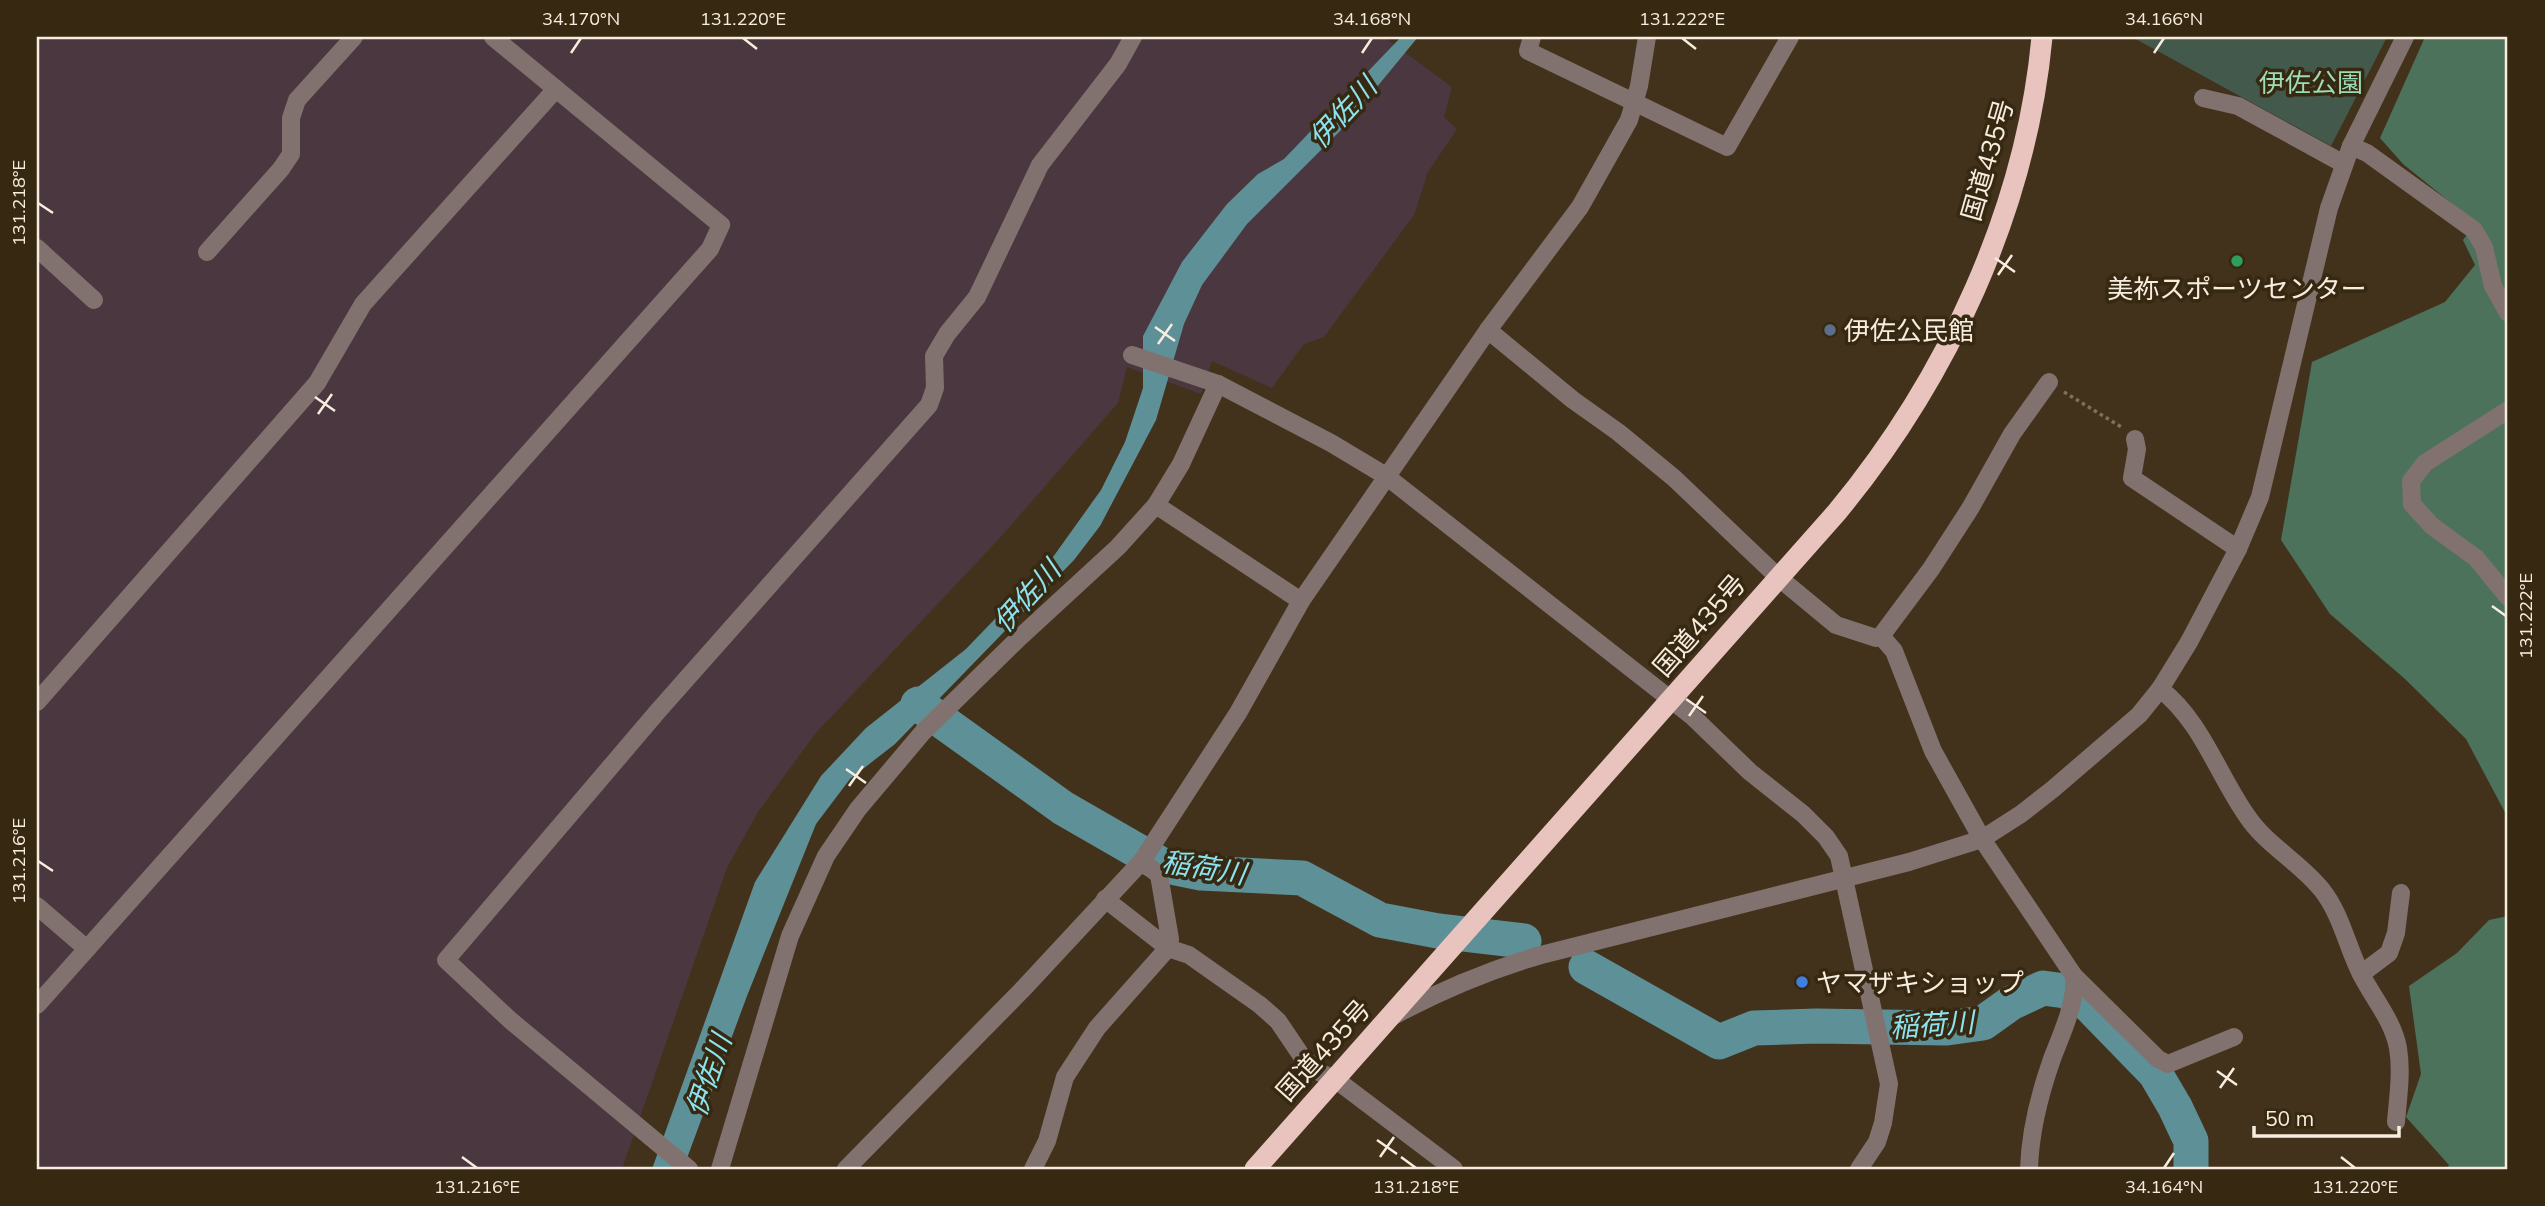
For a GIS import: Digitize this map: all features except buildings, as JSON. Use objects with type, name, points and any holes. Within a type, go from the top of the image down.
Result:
[{"type":"highway","name":"国道435号","points":[[1255,1169],[1873,469],[1931,378],[1984,267],[2021,156],[2042,37]]},
{"type":"street","points":[[207,252],[291,154],[291,118],[298,100],[354,37]]},
{"type":"street","points":[[37,1005],[710,249],[721,225],[493,37]]},
{"type":"street","points":[[689,1169],[510,1020],[446,960],[658,711],[929,405],[935,388],[934,356],[947,334],[977,297],[1040,165],[1118,64],[1133,37]]},
{"type":"street","points":[[1532,37],[1528,51],[1634,104],[1727,146],[1790,37]]},
{"type":"street","points":[[846,1169],[1022,990],[1142,861],[1238,713],[1301,601],[1488,330],[1580,207],[1629,120],[1647,37]]},
{"type":"street","points":[[1389,1018],[1494,969],[1573,945],[1945,852],[1982,839],[2053,789],[2139,715],[2161,689],[2189,642],[2238,549],[2260,497],[2319,248],[2344,164],[2405,37]]},
{"type":"street","points":[[37,702],[317,383],[363,304],[556,89]]},
{"type":"street","points":[[2203,98],[2238,106],[2344,164]]},
{"type":"street","points":[[2351,145],[2367,153],[2474,230],[2484,247],[2493,286],[2508,313]]},
{"type":"street","points":[[37,248],[94,300]]},
{"type":"street","points":[[1488,330],[1674,478],[1778,578],[1836,625],[1860,634],[1881,636],[1894,651],[1933,751],[1982,839],[2074,976],[2158,1059],[2168,1065],[2234,1037]]},
{"type":"street","points":[[1132,355],[1210,380],[1331,443],[1386,476],[1693,717],[1750,772],[1803,814],[1826,838],[1839,856],[1889,1084],[1877,1142],[1859,1169]]},
{"type":"street","points":[[720,1169],[790,936],[826,856],[858,809],[929,725],[1118,547],[1156,505],[1181,464],[1210,380]]},
{"type":"street","points":[[1881,636],[1931,569],[1971,507],[2012,434],[2049,382]]},
{"type":"street","points":[[2508,410],[2425,463],[2411,481],[2412,504],[2432,526],[2476,558],[2508,597]]},
{"type":"street","points":[[2135,439],[2137,449],[2132,478],[2238,549]]},
{"type":"street","points":[[1156,505],[1301,601]]},
{"type":"street","points":[[2161,689],[2188,717],[2250,821],[2323,891],[2338,918],[2361,974],[2382,1010],[2398,1047],[2396,1122]]},
{"type":"street","points":[[1033,1169],[1046,1141],[1065,1077],[1097,1028],[1168,948],[1170,939],[1159,875],[1142,861]]},
{"type":"street","points":[[2361,974],[2389,953],[2396,933],[2401,893]]},
{"type":"street","points":[[1105,899],[1168,948],[1189,955],[1260,1005],[1278,1021],[1303,1058],[1454,1169]]},
{"type":"street","points":[[37,906],[87,949]]},
{"type":"street","points":[[2028,1169],[2036,1119],[2051,1061],[2065,1027],[2075,985],[2074,976]]},
{"type":"path","points":[[2049,382],[2129,432],[2135,439]]},
{"type":"shaded area","points":[[37,37],[1384,37],[1452,87],[1444,117],[1457,129],[1428,172],[1414,215],[1324,337],[1304,344],[1272,388],[1212,361],[1201,394],[1127,367],[1118,403],[998,540],[815,734],[758,812],[727,868],[622,1169],[37,1169]]},
{"type":"green space","name":"伊佐公園","points":[[2132,37],[2387,37],[2331,146]]},
{"type":"green space","points":[[2425,37],[2508,37],[2508,818],[2466,739],[2405,679],[2330,614],[2281,540],[2312,362],[2445,302],[2475,265],[2463,240],[2476,223],[2403,164],[2380,138]]},
{"type":"green space","points":[[2508,916],[2508,1169],[2447,1169],[2449,1165],[2406,1117],[2421,1074],[2409,986],[2457,953],[2489,920]]},
{"type":"water","name":"伊佐川","points":[[1401,37],[1418,37],[1344,127],[1247,224],[1202,285],[1184,324],[1156,420],[1100,526],[1074,560],[895,744],[850,779],[816,824],[747,996],[683,1169],[652,1169],[755,882],[821,776],[866,728],[966,649],[1048,564],[1101,490],[1125,442],[1143,388],[1143,336],[1182,262],[1227,204],[1258,174],[1284,159]]},
{"type":"waterway","name":"稲荷川","points":[[918,704],[1063,808],[1162,865],[1201,873],[1302,878],[1380,920],[1438,931],[1524,941]]},
{"type":"waterway","name":"稲荷川","points":[[1586,967],[1719,1042],[1754,1028],[1947,1028],[1983,1023],[2011,1003],[2043,988],[2065,991],[2086,1002],[2155,1073],[2191,1141],[2191,1169]]},
{"type":"place","name":"美祢スポーツセンター","points":[[2237,261]]},
{"type":"place","name":"伊佐公民館","points":[[1830,330]]},
{"type":"place","name":"ヤマザキショップ","points":[[1802,982]]}]
